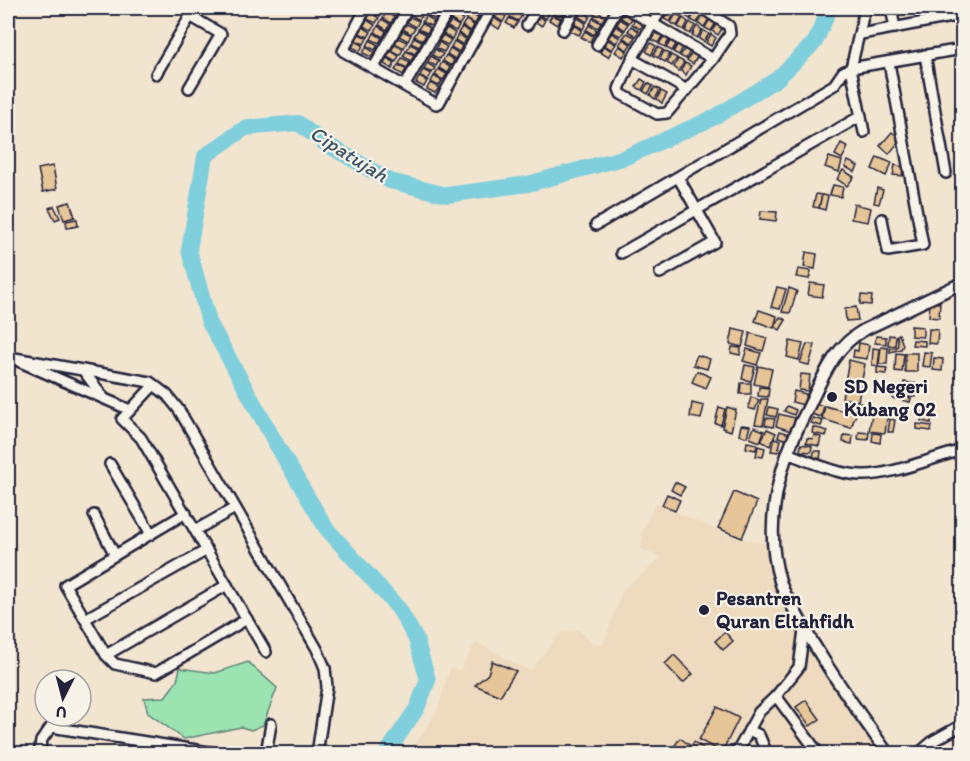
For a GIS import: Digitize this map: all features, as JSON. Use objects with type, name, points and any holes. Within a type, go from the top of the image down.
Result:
[{"type":"street","points":[[366,8],[343,51],[436,104],[492,8]]},
{"type":"street","points":[[374,68],[408,8]]},
{"type":"street","points":[[405,85],[450,8]]},
{"type":"street","points":[[527,25],[537,8]]},
{"type":"street","points":[[562,30],[575,8]]},
{"type":"street","points":[[597,45],[618,8]]},
{"type":"street","points":[[626,8],[712,59]]},
{"type":"street","points":[[662,8],[632,59],[620,89],[623,96],[661,115],[668,113],[730,34],[731,28],[702,8]]},
{"type":"street","points":[[864,132],[851,69],[861,34],[865,8]]},
{"type":"street","points":[[891,8],[895,28]]},
{"type":"street","points":[[156,74],[193,12],[221,34],[189,87]]},
{"type":"street","points":[[861,34],[963,15]]},
{"type":"street","points":[[596,225],[834,86],[843,72],[925,55],[962,51]]},
{"type":"street","points":[[925,55],[946,173]]},
{"type":"street","points":[[632,59],[687,90]]},
{"type":"street","points":[[882,219],[888,252],[923,245],[889,63]]},
{"type":"street","points":[[621,253],[861,116]]},
{"type":"street","points":[[660,273],[714,242],[678,177]]},
{"type":"street","points":[[888,753],[804,630],[782,587],[776,567],[774,547],[779,477],[802,418],[833,358],[845,342],[864,330],[963,283]]},
{"type":"street","points":[[130,410],[9,357],[150,382],[167,395],[179,410],[317,649],[325,668],[327,687],[317,753]]},
{"type":"street","points":[[83,370],[104,399]]},
{"type":"street","points":[[154,385],[122,419],[141,438],[266,652]]},
{"type":"street","points":[[788,453],[836,470],[866,475],[886,472],[963,450]]},
{"type":"street","points":[[110,464],[151,534]]},
{"type":"street","points":[[196,530],[236,508]]},
{"type":"street","points":[[186,513],[65,585],[106,655],[115,664],[156,673],[247,619]]},
{"type":"street","points":[[94,515],[115,555]]},
{"type":"street","points":[[85,619],[207,550]]},
{"type":"street","points":[[106,655],[227,585]]},
{"type":"street","points":[[736,753],[759,712],[800,667],[804,630]]},
{"type":"street","points":[[776,696],[819,753]]},
{"type":"street","points":[[267,753],[271,724]]},
{"type":"street","points":[[918,753],[933,741],[963,725]]},
{"type":"street","points":[[39,753],[41,741],[51,727],[222,753]]},
{"type":"street","points":[[749,730],[763,740],[767,753]]},
{"type":"shaded area","name":"Pesantren Quran Eltahfidh","points":[[656,503],[730,536],[771,545],[779,586],[878,753],[409,754],[437,711],[450,668],[460,670],[476,642],[530,671],[561,632],[579,630],[592,642],[603,645],[622,591],[661,558],[641,549],[643,529]]},
{"type":"green space","points":[[248,662],[277,688],[263,725],[251,730],[241,727],[184,739],[148,713],[144,698],[165,697],[177,681],[180,668],[215,673]]},
{"type":"building","points":[[374,8],[383,11],[380,16],[371,12]]},
{"type":"building","points":[[389,8],[398,10],[395,16],[387,11]]},
{"type":"building","points":[[458,8],[467,12],[463,18],[455,13]]},
{"type":"building","points":[[473,8],[482,11],[479,17],[470,12]]},
{"type":"building","points":[[556,8],[564,13],[561,18],[553,14]]},
{"type":"building","points":[[689,8],[695,11],[690,19],[684,15]]},
{"type":"building","points":[[429,9],[438,14],[435,19],[426,15]]},
{"type":"building","points":[[541,9],[549,13],[546,19],[538,14]]},
{"type":"building","points":[[414,10],[423,14],[419,20],[411,15]]},
{"type":"building","points":[[669,10],[674,14],[670,22],[664,19]]},
{"type":"building","points":[[513,11],[522,16],[518,21],[510,17]]},
{"type":"building","points":[[582,11],[590,16],[587,22],[579,17]]},
{"type":"building","points":[[597,11],[605,16],[602,22],[594,17]]},
{"type":"building","points":[[696,11],[702,15],[697,23],[691,20]]},
{"type":"building","points":[[386,12],[394,17],[391,23],[383,18]]},
{"type":"building","points":[[498,12],[506,16],[503,22],[495,17]]},
{"type":"building","points":[[624,12],[633,17],[629,23],[621,18]]},
{"type":"building","points":[[371,13],[379,18],[376,23],[367,19]]},
{"type":"building","points":[[470,13],[478,18],[475,24],[466,19]]},
{"type":"building","points":[[454,14],[463,19],[459,25],[451,20]]},
{"type":"building","points":[[676,14],[682,18],[677,26],[671,23]]},
{"type":"building","points":[[537,15],[545,20],[542,26],[534,21]]},
{"type":"building","points":[[552,15],[561,19],[557,25],[549,20]]},
{"type":"building","points":[[703,15],[709,19],[704,27],[698,24]]},
{"type":"building","points":[[426,16],[434,21],[431,26],[422,22]]},
{"type":"building","points":[[410,17],[419,21],[416,27],[407,22]]},
{"type":"building","points":[[494,18],[502,23],[499,29],[491,24]]},
{"type":"building","points":[[509,18],[518,22],[514,28],[506,23]]},
{"type":"building","points":[[578,18],[586,23],[583,29],[574,24]]},
{"type":"building","points":[[593,18],[601,23],[598,28],[590,24]]},
{"type":"building","points":[[683,18],[688,22],[684,30],[678,27]]},
{"type":"building","points":[[382,19],[390,24],[387,30],[379,25]]},
{"type":"building","points":[[620,19],[628,24],[625,30],[617,25]]},
{"type":"building","points":[[635,19],[644,24],[640,29],[632,24]]},
{"type":"building","points":[[710,19],[716,23],[711,31],[705,28]]},
{"type":"building","points":[[367,20],[375,25],[372,30],[363,26]]},
{"type":"building","points":[[466,20],[474,25],[471,31],[462,26]]},
{"type":"building","points":[[451,21],[459,26],[456,31],[447,27]]},
{"type":"building","points":[[690,22],[695,26],[690,34],[685,31]]},
{"type":"building","points":[[422,23],[430,28],[427,33],[418,29]]},
{"type":"building","points":[[717,23],[723,27],[718,35],[712,31]]},
{"type":"building","points":[[406,24],[415,28],[411,34],[403,29]]},
{"type":"building","points":[[574,25],[582,30],[579,35],[570,31]]},
{"type":"building","points":[[589,25],[597,30],[594,35],[586,30]]},
{"type":"building","points":[[378,26],[386,31],[383,37],[375,32]]},
{"type":"building","points":[[616,26],[624,31],[621,36],[612,32]]},
{"type":"building","points":[[631,26],[639,31],[636,36],[628,31]]},
{"type":"building","points":[[697,26],[702,30],[697,38],[692,35]]},
{"type":"building","points":[[363,27],[371,32],[368,37],[359,33]]},
{"type":"building","points":[[462,27],[470,32],[467,38],[458,33]]},
{"type":"building","points":[[447,28],[455,33],[452,39],[443,34]]},
{"type":"building","points":[[418,30],[426,34],[423,40],[414,36]]},
{"type":"building","points":[[703,30],[709,34],[704,42],[699,39]]},
{"type":"building","points":[[403,31],[411,35],[408,41],[399,36]]},
{"type":"building","points":[[585,31],[593,36],[590,42],[581,37]]},
{"type":"building","points":[[657,32],[663,35],[658,43],[652,40]]},
{"type":"building","points":[[374,33],[382,38],[379,43],[371,39]]},
{"type":"building","points":[[612,33],[620,38],[616,43],[608,38]]},
{"type":"building","points":[[627,33],[635,37],[632,43],[623,38]]},
{"type":"building","points":[[359,34],[367,38],[364,44],[355,40]]},
{"type":"building","points":[[458,34],[466,39],[463,45],[455,40]]},
{"type":"building","points":[[711,34],[716,38],[711,46],[706,43]]},
{"type":"building","points":[[443,35],[451,40],[448,45],[439,41]]},
{"type":"building","points":[[664,36],[670,39],[665,47],[659,44]]},
{"type":"building","points":[[414,37],[422,41],[419,47],[411,43]]},
{"type":"building","points":[[398,38],[407,42],[404,48],[395,43]]},
{"type":"building","points":[[623,39],[631,44],[627,50],[619,45]]},
{"type":"building","points":[[370,40],[378,45],[375,50],[367,46]]},
{"type":"building","points":[[608,40],[616,44],[612,50],[604,45]]},
{"type":"building","points":[[671,40],[677,43],[672,51],[666,48]]},
{"type":"building","points":[[355,41],[363,45],[360,51],[352,47]]},
{"type":"building","points":[[454,41],[462,46],[459,52],[451,47]]},
{"type":"building","points":[[439,42],[447,47],[444,52],[436,48]]},
{"type":"building","points":[[651,43],[656,46],[651,55],[646,51]]},
{"type":"building","points":[[410,44],[418,48],[415,54],[407,50]]},
{"type":"building","points":[[678,44],[683,47],[679,55],[673,52]]},
{"type":"building","points":[[395,45],[403,49],[400,55],[391,50]]},
{"type":"building","points":[[604,46],[612,51],[608,57],[600,52]]},
{"type":"building","points":[[619,46],[627,51],[623,57],[615,52]]},
{"type":"building","points":[[366,47],[374,52],[371,57],[363,53]]},
{"type":"building","points":[[658,47],[663,50],[658,58],[653,55]]},
{"type":"building","points":[[450,48],[458,53],[455,59],[447,54]]},
{"type":"building","points":[[685,48],[690,51],[686,59],[680,56]]},
{"type":"building","points":[[435,49],[443,54],[440,59],[432,55]]},
{"type":"building","points":[[391,51],[399,56],[396,62],[387,57]]},
{"type":"building","points":[[406,51],[414,55],[411,61],[403,56]]},
{"type":"building","points":[[664,51],[670,54],[665,62],[660,59]]},
{"type":"building","points":[[692,52],[698,55],[693,64],[687,60]]},
{"type":"building","points":[[446,55],[454,60],[451,66],[443,61]]},
{"type":"building","points":[[671,55],[677,58],[672,66],[667,63]]},
{"type":"building","points":[[431,56],[439,61],[436,66],[428,62]]},
{"type":"building","points":[[387,58],[395,63],[392,69],[384,64]]},
{"type":"building","points":[[402,58],[410,62],[407,68],[399,64]]},
{"type":"building","points":[[678,59],[684,62],[679,71],[674,67]]},
{"type":"building","points":[[442,62],[450,67],[447,73],[439,68]]},
{"type":"building","points":[[427,63],[435,68],[432,73],[424,69]]},
{"type":"building","points":[[685,63],[691,66],[686,75],[681,71]]},
{"type":"building","points":[[398,65],[406,69],[403,75],[395,70]]},
{"type":"building","points":[[438,69],[447,74],[443,80],[435,75]]},
{"type":"building","points":[[423,70],[431,74],[428,80],[420,76]]},
{"type":"building","points":[[434,76],[442,81],[439,86],[431,82]]},
{"type":"building","points":[[419,77],[427,81],[424,87],[416,83]]},
{"type":"building","points":[[641,79],[646,82],[642,90],[636,87]]},
{"type":"building","points":[[430,83],[439,88],[435,93],[427,89]]},
{"type":"building","points":[[648,83],[653,86],[648,94],[643,91]]},
{"type":"building","points":[[655,87],[660,90],[655,99],[650,95]]},
{"type":"building","points":[[661,91],[667,94],[662,103],[657,99]]},
{"type":"building","points":[[892,132],[901,139],[889,154],[880,146]]},
{"type":"building","points":[[841,143],[848,147],[842,159],[835,155]]},
{"type":"building","points":[[829,157],[842,161],[839,172],[825,167]]},
{"type":"building","points":[[877,157],[892,163],[886,176],[872,169]]},
{"type":"building","points":[[848,161],[858,166],[855,172],[845,167]]},
{"type":"building","points":[[895,165],[903,167],[902,176],[893,175]]},
{"type":"building","points":[[53,166],[57,189],[43,192],[38,169]]},
{"type":"building","points":[[843,170],[854,177],[847,186],[837,179]]},
{"type":"building","points":[[833,185],[843,187],[841,197],[830,195]]},
{"type":"building","points":[[877,188],[883,190],[879,204],[874,203]]},
{"type":"building","points":[[816,194],[822,195],[819,208],[813,207]]},
{"type":"building","points":[[822,195],[828,196],[825,210],[819,208]]},
{"type":"building","points":[[70,202],[75,217],[64,220],[59,205]]},
{"type":"building","points":[[854,204],[871,208],[868,222],[851,219]]},
{"type":"building","points":[[54,206],[60,218],[55,220],[49,208]]},
{"type":"building","points":[[761,211],[777,212],[776,221],[760,219]]},
{"type":"building","points":[[77,219],[78,226],[67,228],[66,221]]},
{"type":"building","points":[[806,252],[817,254],[815,269],[804,267]]},
{"type":"building","points":[[798,269],[811,271],[809,279],[796,277]]},
{"type":"building","points":[[810,283],[824,285],[822,297],[808,295]]},
{"type":"building","points":[[777,287],[786,289],[780,309],[771,307]]},
{"type":"building","points":[[789,288],[797,291],[790,313],[782,312]]},
{"type":"building","points":[[861,295],[872,296],[871,305],[860,304]]},
{"type":"building","points":[[930,302],[940,303],[939,318],[929,317]]},
{"type":"building","points":[[856,307],[858,320],[846,321],[845,309]]},
{"type":"building","points":[[759,310],[777,316],[774,328],[755,321]]},
{"type":"building","points":[[780,317],[786,320],[780,330],[774,326]]},
{"type":"building","points":[[911,326],[923,327],[923,337],[911,336]]},
{"type":"building","points":[[733,329],[746,332],[742,347],[730,344]]},
{"type":"building","points":[[929,329],[938,330],[937,344],[928,343]]},
{"type":"building","points":[[750,333],[767,338],[763,351],[747,346]]},
{"type":"building","points":[[899,334],[903,345],[901,349],[890,352],[890,348],[896,348],[898,345],[897,335]]},
{"type":"building","points":[[889,335],[896,336],[895,346],[888,345]]},
{"type":"building","points":[[876,336],[886,337],[886,344],[875,343]]},
{"type":"building","points":[[913,340],[925,341],[925,346],[912,345]]},
{"type":"building","points":[[790,341],[803,344],[799,360],[787,357]]},
{"type":"building","points":[[859,343],[869,345],[867,359],[853,357],[854,350],[858,351]]},
{"type":"building","points":[[807,344],[815,345],[809,365],[800,363]]},
{"type":"building","points":[[732,347],[741,348],[740,355],[731,353]]},
{"type":"building","points":[[881,347],[888,348],[887,364],[879,364]]},
{"type":"building","points":[[873,348],[880,349],[878,366],[872,365]]},
{"type":"building","points":[[747,349],[761,353],[757,365],[743,361]]},
{"type":"building","points":[[924,352],[932,353],[930,367],[922,366]]},
{"type":"building","points":[[896,353],[904,354],[902,372],[895,371]]},
{"type":"building","points":[[905,353],[917,353],[917,372],[905,372]]},
{"type":"building","points":[[697,355],[710,359],[707,369],[693,365]]},
{"type":"building","points":[[934,358],[943,359],[942,371],[933,370]]},
{"type":"building","points":[[849,360],[865,364],[858,401],[842,398]]},
{"type":"building","points":[[745,365],[755,367],[751,381],[742,379]]},
{"type":"building","points":[[758,366],[772,369],[768,387],[754,384]]},
{"type":"building","points":[[877,367],[887,368],[886,374],[877,373]]},
{"type":"building","points":[[697,371],[711,377],[706,388],[692,382]]},
{"type":"building","points":[[801,374],[810,375],[808,391],[799,390]]},
{"type":"building","points":[[904,382],[917,384],[915,397],[902,395]]},
{"type":"building","points":[[741,383],[751,383],[751,394],[740,394]]},
{"type":"building","points":[[759,387],[769,388],[768,397],[758,396]]},
{"type":"building","points":[[893,388],[902,390],[900,396],[911,398],[910,402],[892,398]]},
{"type":"building","points":[[794,391],[806,394],[804,405],[792,402]]},
{"type":"building","points":[[751,397],[759,400],[755,410],[748,408]]},
{"type":"building","points":[[761,399],[768,399],[763,425],[755,424]]},
{"type":"building","points":[[851,401],[861,403],[860,409],[850,407]]},
{"type":"building","points":[[692,403],[704,406],[701,419],[690,417]]},
{"type":"building","points":[[813,404],[824,406],[821,417],[811,414]]},
{"type":"building","points":[[787,406],[796,410],[794,415],[784,411]]},
{"type":"building","points":[[825,406],[856,414],[851,428],[822,419]]},
{"type":"building","points":[[719,407],[725,409],[721,425],[715,423]]},
{"type":"building","points":[[727,407],[736,410],[731,431],[722,428]]},
{"type":"building","points":[[769,407],[778,409],[776,417],[767,415]]},
{"type":"building","points":[[873,409],[888,412],[885,433],[869,431]]},
{"type":"building","points":[[922,412],[932,414],[931,423],[921,421]]},
{"type":"building","points":[[779,414],[795,418],[791,431],[776,426]]},
{"type":"building","points":[[766,418],[775,419],[773,427],[765,425]]},
{"type":"building","points":[[813,418],[823,421],[821,426],[811,423]]},
{"type":"building","points":[[890,419],[895,420],[893,432],[888,432]]},
{"type":"building","points":[[917,424],[932,426],[931,431],[917,429]]},
{"type":"building","points":[[741,425],[750,426],[747,437],[739,435]]},
{"type":"building","points":[[754,427],[764,431],[760,442],[750,438]]},
{"type":"building","points":[[813,427],[828,431],[826,436],[812,433]]},
{"type":"building","points":[[767,429],[776,433],[770,446],[761,441]]},
{"type":"building","points":[[780,431],[790,434],[788,440],[778,437]]},
{"type":"building","points":[[859,432],[869,433],[868,440],[858,439]]},
{"type":"building","points":[[873,433],[881,434],[880,443],[872,441]]},
{"type":"building","points":[[814,435],[821,437],[819,446],[806,443],[807,438],[813,439]]},
{"type":"building","points":[[844,435],[853,436],[852,444],[843,442]]},
{"type":"building","points":[[774,438],[781,440],[778,452],[771,451]]},
{"type":"building","points":[[747,442],[757,444],[756,450],[746,448]]},
{"type":"building","points":[[801,444],[812,446],[811,452],[800,451]]},
{"type":"building","points":[[758,446],[765,448],[763,457],[756,456]]},
{"type":"building","points":[[814,451],[821,451],[820,460],[813,459]]},
{"type":"building","points":[[675,482],[685,487],[680,495],[671,490]]},
{"type":"building","points":[[734,492],[757,502],[742,538],[718,528]]},
{"type":"building","points":[[667,494],[680,500],[675,511],[662,505]]},
{"type":"building","points":[[725,632],[733,641],[723,650],[715,641]]},
{"type":"building","points":[[674,655],[693,674],[683,683],[665,664]]},
{"type":"building","points":[[492,661],[516,671],[500,696],[475,685],[488,674]]},
{"type":"building","points":[[806,700],[820,719],[810,726],[796,707]]},
{"type":"building","points":[[717,707],[739,718],[722,752],[699,740]]},
{"type":"building","points":[[680,738],[691,746],[694,742],[707,751],[706,754],[680,754],[673,748]]},
{"type":"waterway","name":"Cipatujah","points":[[386,754],[417,708],[428,680],[416,639],[399,609],[326,528],[279,449],[209,322],[189,250],[205,156],[245,128],[298,123],[323,142],[390,181],[447,195],[528,184],[626,157],[715,117],[777,79],[815,42],[830,8]]},
{"type":"place","name":"SD Negeri Kubang 02","points":[[832,397]]},
{"type":"place","name":"Pesantren Quran Eltahfidh","points":[[704,610]]}]
